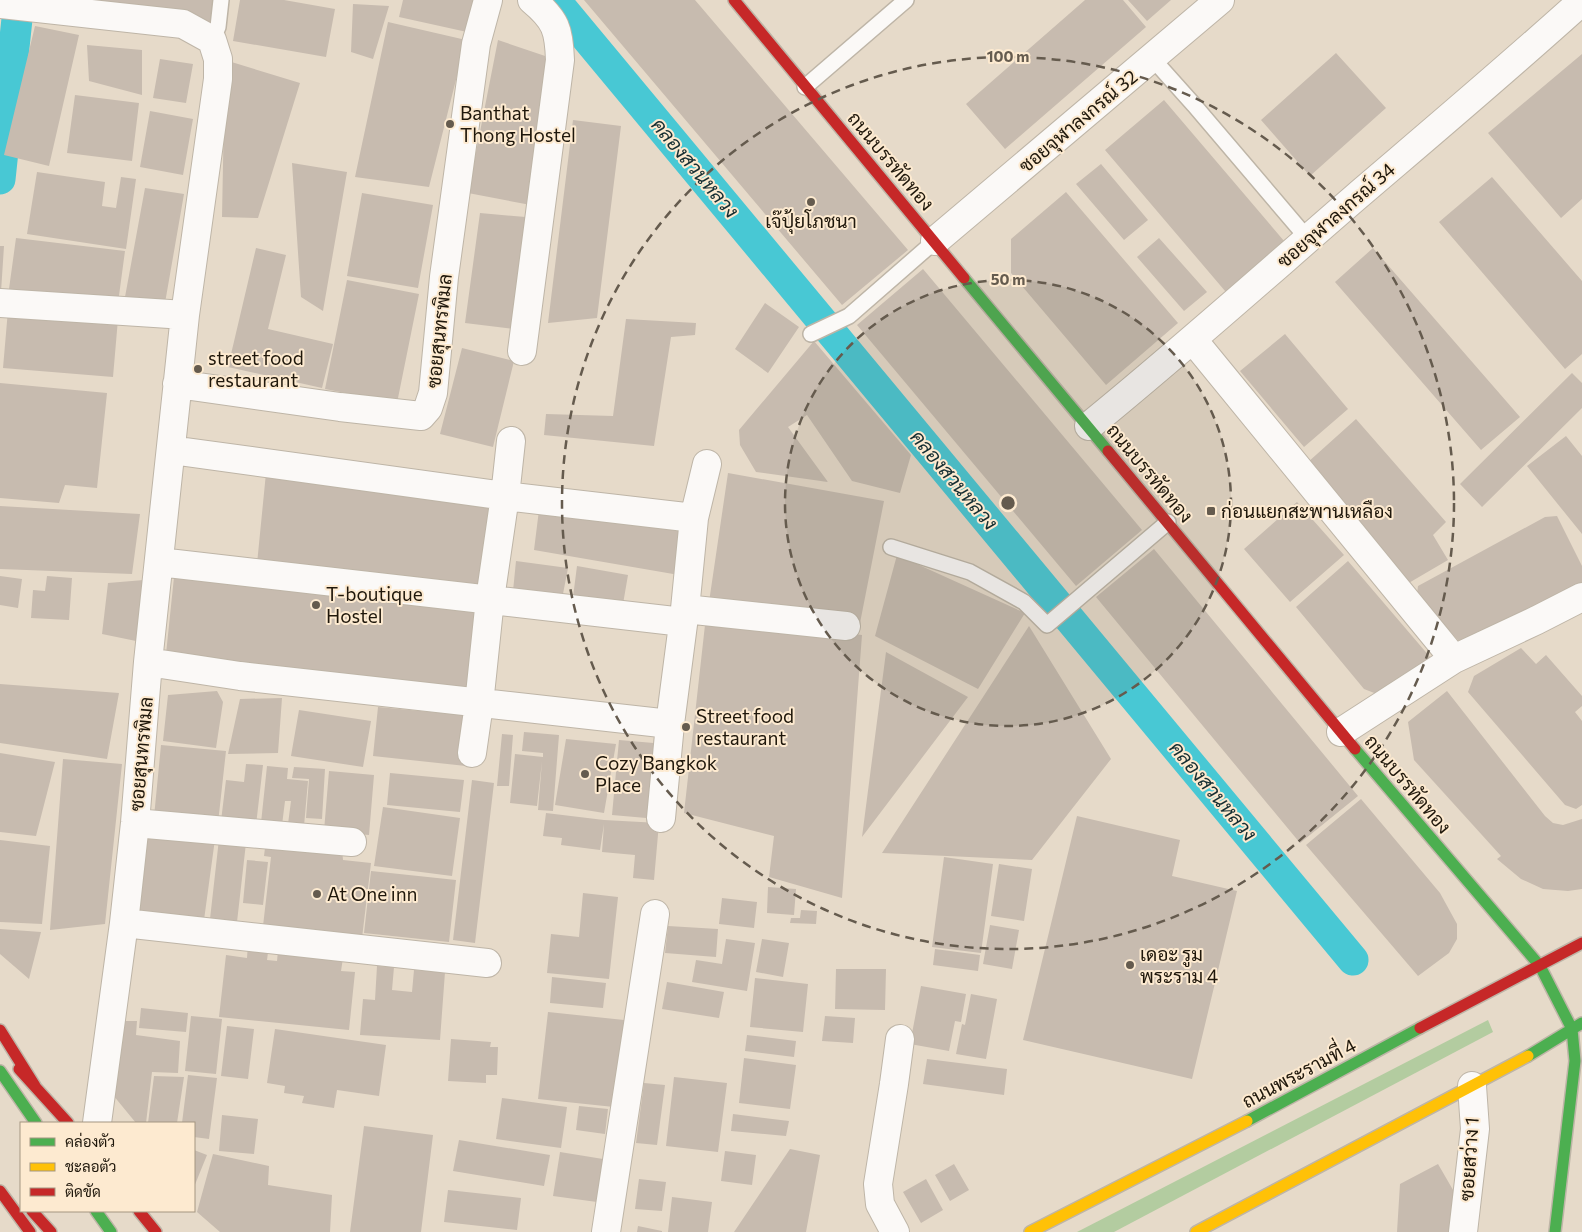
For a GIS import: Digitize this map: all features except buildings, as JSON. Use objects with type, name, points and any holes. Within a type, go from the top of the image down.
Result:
[{"type":"main road","name":"ถนนบรรทัดทอง","points":[[734,0],[1089,426],[1340,732],[1540,966],[1577,1026]]},
{"type":"main road","name":"ถนนพระรามที่ 4","points":[[1030,1232],[1266,1111],[1582,943]]},
{"type":"main road","points":[[1196,1232],[1518,1062],[1577,1026]]},
{"type":"main road","points":[[1555,1232],[1577,1026]]},
{"type":"main road","points":[[0,1030],[35,1086]]},
{"type":"main road","points":[[0,1047],[67,1122]]},
{"type":"main road","points":[[0,1071],[35,1122]]},
{"type":"main road","points":[[5,1186],[30,1232]]},
{"type":"main road","points":[[33,1212],[51,1232]]},
{"type":"main road","points":[[97,1212],[110,1232]]},
{"type":"main road","points":[[140,1212],[156,1232]]},
{"type":"street","name":"ซอยสุนทรพิมล","points":[[177,384],[340,407],[421,416],[428,408],[433,393],[444,277],[476,44],[488,0]]},
{"type":"street","points":[[522,350],[560,60],[560,37],[553,21],[532,0]]},
{"type":"street","name":"ซอยจุฬาลงกรณ์ 32","points":[[935,241],[1220,0]]},
{"type":"street","name":"ซอยจุฬาลงกรณ์ 34","points":[[1089,426],[1193,340],[1534,45],[1582,1]]},
{"type":"street","points":[[0,4],[183,24],[212,40]]},
{"type":"street","name":"ซอยสุนทรพิมล","points":[[97,1122],[124,923],[135,823],[148,662],[177,384],[218,79],[218,59],[212,40]]},
{"type":"street","points":[[0,303],[185,315]]},
{"type":"street","points":[[1193,340],[1454,659]]},
{"type":"street","points":[[472,753],[490,599],[506,496],[511,441]]},
{"type":"street","points":[[171,450],[506,496],[694,518]]},
{"type":"street","points":[[661,818],[694,518],[706,464]]},
{"type":"street","points":[[159,562],[490,599],[846,626]]},
{"type":"street","points":[[1340,732],[1454,659],[1582,597]]},
{"type":"street","points":[[148,662],[240,676],[670,724]]},
{"type":"street","points":[[135,823],[352,842]]},
{"type":"street","points":[[606,1232],[655,914]]},
{"type":"street","points":[[124,923],[487,963]]},
{"type":"street","points":[[895,1232],[880,1204],[878,1184],[900,1039]]},
{"type":"street","name":"ซอยสว่าง 1","points":[[1463,1232],[1474,1129],[1472,1086]]},
{"type":"lane","points":[[212,40],[218,27],[221,0]]},
{"type":"lane","points":[[806,87],[906,0]]},
{"type":"lane","points":[[1152,58],[1308,239]]},
{"type":"lane","points":[[811,334],[849,316],[935,241]]},
{"type":"lane","points":[[891,547],[970,572],[1024,602],[1047,625],[1168,522]]},
{"type":"green space","points":[[1488,1020],[1493,1032],[1114,1232],[1077,1232]]},
{"type":"waterway","points":[[0,179],[19,0]]},
{"type":"waterway","name":"คลองสวนหลวง","points":[[555,0],[1353,960]]},
{"type":"traffic: fast","points":[[964,278],[1108,451]]},
{"type":"traffic: fast","points":[[1355,749],[1540,966]]},
{"type":"traffic: fast","points":[[1540,966],[1572,1029]]},
{"type":"traffic: fast","points":[[1528,1056],[1582,1023]]},
{"type":"traffic: fast","points":[[1247,1121],[1420,1028]]},
{"type":"traffic: fast","points":[[1555,1232],[1575,1061],[1572,1029]]},
{"type":"traffic: fast","points":[[0,1071],[35,1122]]},
{"type":"traffic: fast","points":[[97,1212],[111,1232]]},
{"type":"traffic: slow","points":[[1196,1232],[1528,1056]]},
{"type":"traffic: slow","points":[[1030,1232],[1247,1121]]},
{"type":"traffic: jam","points":[[734,0],[964,278]]},
{"type":"traffic: jam","points":[[1108,451],[1355,749]]},
{"type":"traffic: jam","points":[[1420,1028],[1582,943]]},
{"type":"traffic: jam","points":[[0,1030],[35,1086]]},
{"type":"traffic: jam","points":[[19,1069],[67,1122]]},
{"type":"traffic: jam","points":[[0,1191],[30,1232]]},
{"type":"traffic: jam","points":[[33,1212],[51,1232]]},
{"type":"traffic: jam","points":[[140,1212],[156,1232]]},
{"type":"place","name":"Banthat Thong Hostel","points":[[450,124]]},
{"type":"place","name":"เจ๊ปุ้ยโภชนา","points":[[811,202]]},
{"type":"place","name":"street food restaurant","points":[[198,369]]},
{"type":"place","name":"ก่อนแยกสะพานเหลือง","points":[[1211,511]]},
{"type":"place","name":"T-boutique Hostel","points":[[316,605]]},
{"type":"place","name":"Street food restaurant","points":[[686,727]]},
{"type":"place","name":"Cozy Bangkok Place","points":[[585,774]]},
{"type":"place","name":"At One inn","points":[[317,894]]},
{"type":"place","name":"เดอะ รูม พระราม 4","points":[[1130,965]]}]
